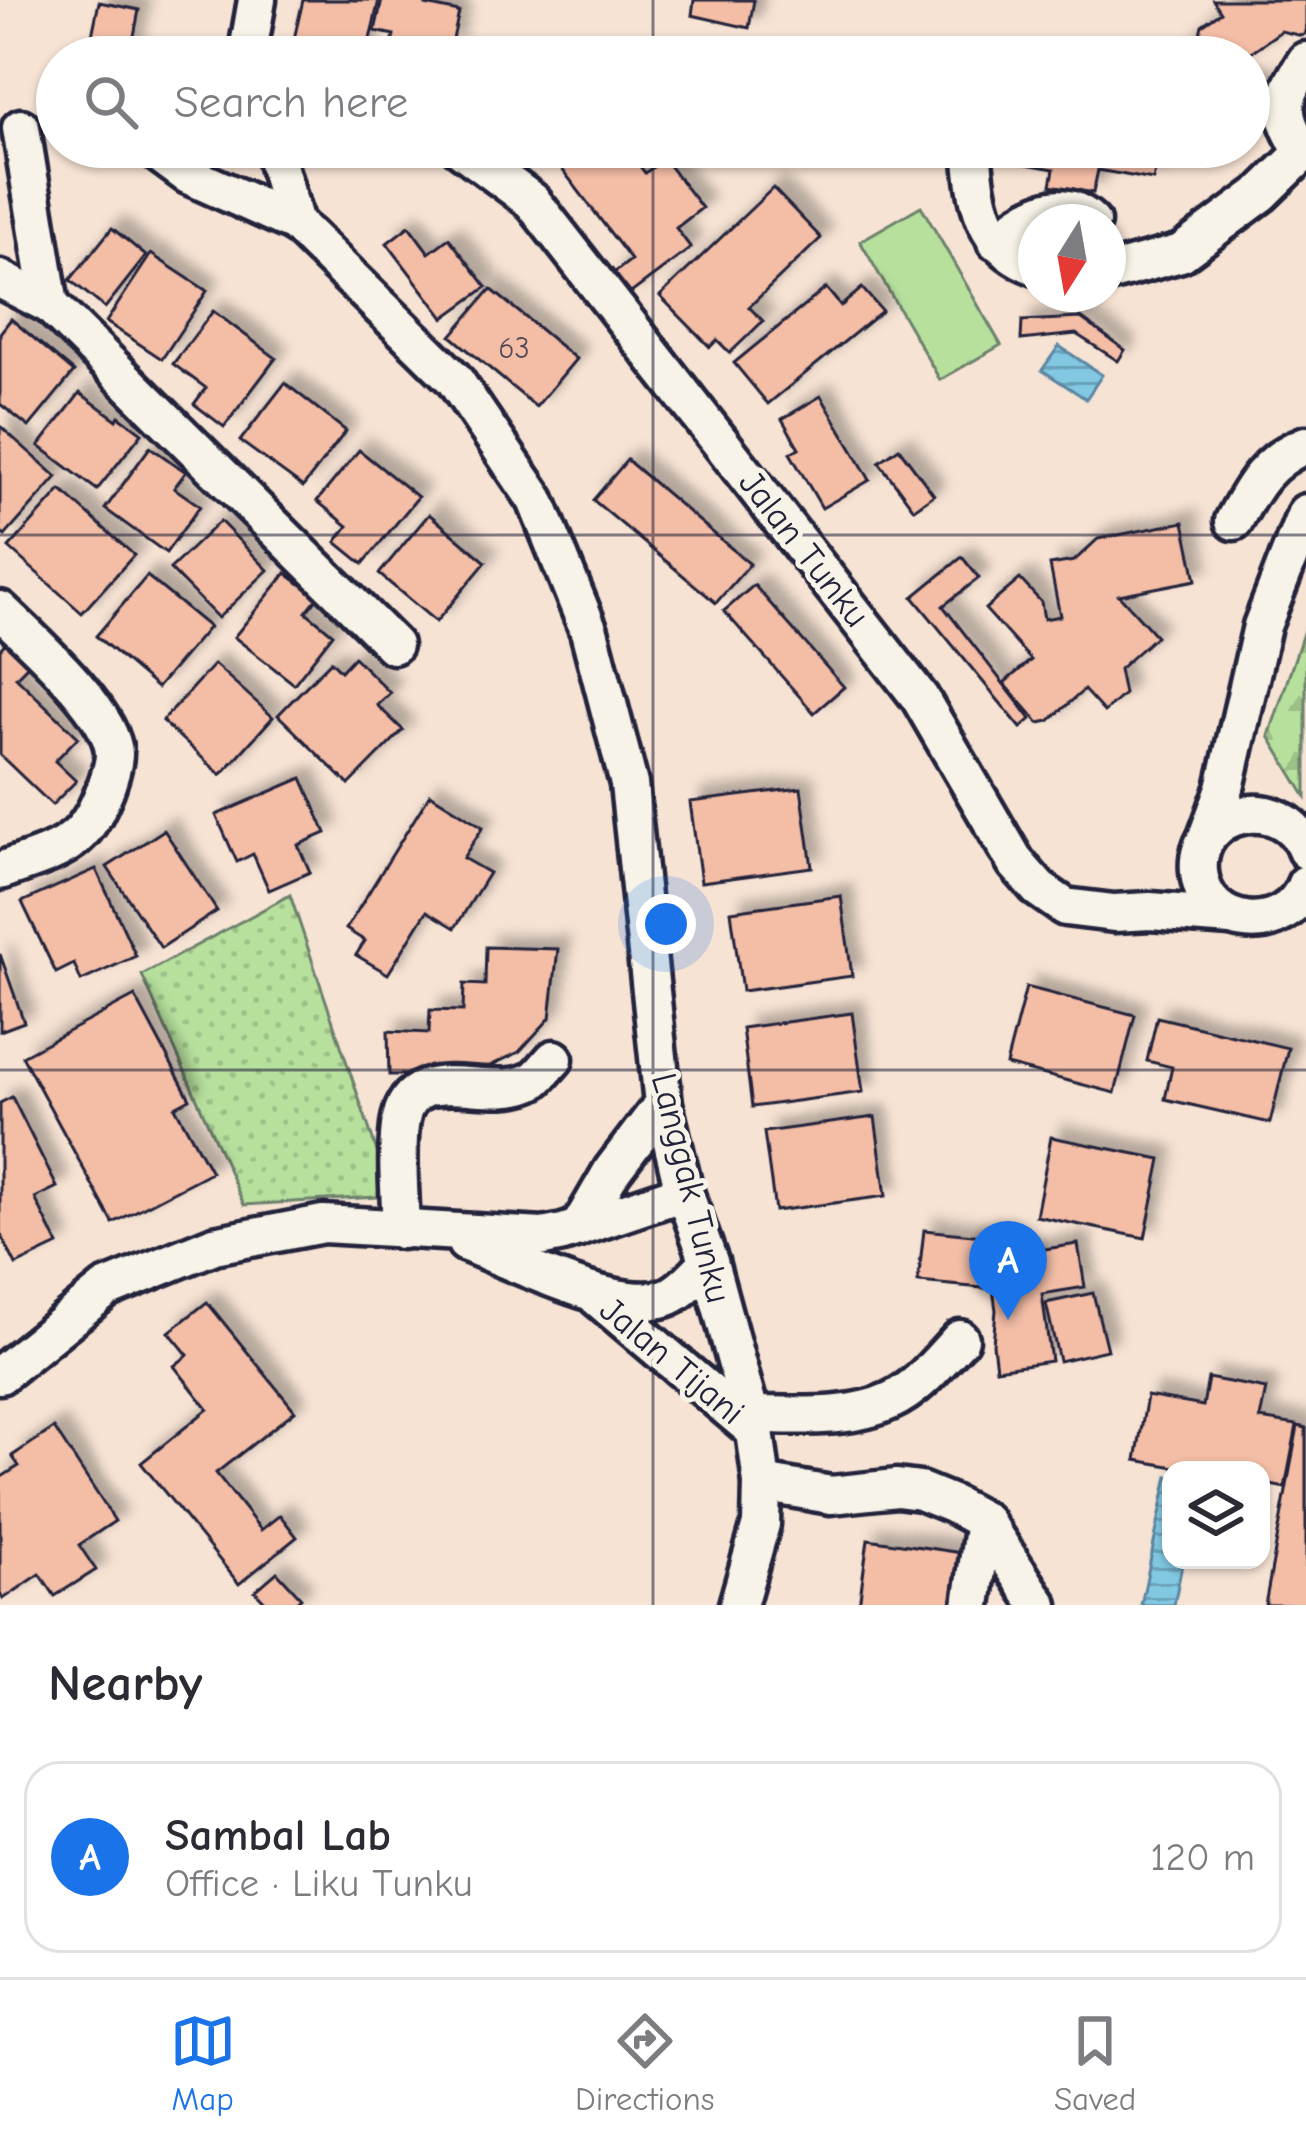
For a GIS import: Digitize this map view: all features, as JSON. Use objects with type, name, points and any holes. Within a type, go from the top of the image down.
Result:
[{"type":"street","points":[[251,36],[257,0]]},
{"type":"street","points":[[1126,268],[1181,253],[1262,193],[1305,151],[1288,129],[1285,114],[1287,99],[1306,61]]},
{"type":"street","points":[[10,129],[45,266],[50,305]]},
{"type":"street","name":"Langgak Tunku","points":[[194,168],[295,223],[454,379],[536,500],[589,631],[629,784],[663,1104],[684,1192],[709,1262],[753,1423],[762,1483],[761,1524],[738,1605]]},
{"type":"street","name":"Langgak Tunku","points":[[279,168],[295,223]]},
{"type":"street","name":"Jalan Tunku","points":[[487,168],[532,201],[892,661],[920,698],[1016,863],[1039,890],[1065,907],[1114,913],[1150,911],[1247,922],[1293,916]]},
{"type":"street","points":[[975,168],[980,208],[996,242],[1018,257]]},
{"type":"street","points":[[996,242],[1018,226]]},
{"type":"street","points":[[0,279],[45,266]]},
{"type":"street","points":[[0,279],[50,305],[393,645]]},
{"type":"street","points":[[1234,521],[1257,479],[1292,450],[1306,445]]},
{"type":"street","points":[[1231,917],[1204,890],[1199,872],[1204,845],[1222,801],[1262,626],[1306,513]]},
{"type":"street","points":[[0,610],[66,674],[104,724],[114,752],[96,813],[76,838],[0,871]]},
{"type":"street","points":[[1237,742],[1277,817]]},
{"type":"street","points":[[1150,911],[1222,823],[1239,814],[1277,817],[1292,828],[1306,850]]},
{"type":"street","points":[[1293,916],[1306,884]]},
{"type":"street","points":[[401,1230],[400,1125],[406,1102],[426,1086],[512,1087],[535,1079],[554,1059]]},
{"type":"street","points":[[579,1228],[612,1171],[663,1104]]},
{"type":"street","name":"Jalan Tijani","points":[[0,1375],[106,1288],[214,1245],[323,1224],[543,1237],[684,1192]]},
{"type":"street","name":"Jalan Tijani","points":[[439,1232],[589,1291],[640,1301],[670,1297],[709,1262]]},
{"type":"street","name":"Jalan Tijani","points":[[589,1291],[753,1423]]},
{"type":"street","points":[[753,1423],[836,1414],[889,1402],[919,1382],[960,1339]]},
{"type":"street","points":[[762,1483],[831,1495],[875,1488],[920,1491],[952,1504],[984,1521],[1040,1605]]},
{"type":"street","points":[[972,1605],[984,1521]]},
{"type":"green space","points":[[921,206],[1001,345],[940,380],[860,241]]},
{"type":"green space","points":[[1306,624],[1306,797],[1269,736]]},
{"type":"green space","points":[[290,895],[392,1196],[244,1205],[142,975]]},
{"type":"water","points":[[1059,346],[1102,375],[1086,399],[1042,370]]},
{"type":"water","points":[[1162,1505],[1162,1569],[1181,1569],[1174,1605],[1141,1605]]},
{"type":"building","points":[[303,0],[379,0],[371,36],[295,36]]},
{"type":"building","points":[[382,0],[427,0],[426,5],[459,12],[454,36],[394,36],[375,31]]},
{"type":"building","points":[[694,0],[754,0],[749,28],[692,15]]},
{"type":"building","points":[[1213,0],[1306,0],[1306,33],[1281,31],[1270,39],[1197,36],[1202,25],[1221,12]]},
{"type":"building","points":[[99,2],[139,10],[134,36],[92,36]]},
{"type":"building","points":[[1270,90],[1283,108],[1270,117]]},
{"type":"building","points":[[561,168],[641,168],[645,173],[652,168],[671,168],[702,208],[676,228],[691,248],[627,296],[611,275],[631,260]]},
{"type":"building","points":[[1048,168],[1156,168],[1153,180],[1098,170],[1093,193],[1051,185],[1054,169]]},
{"type":"building","points":[[773,188],[821,238],[749,307],[763,321],[730,353],[717,340],[710,347],[660,296]]},
{"type":"building","points":[[409,226],[429,253],[449,238],[487,287],[444,318],[387,243]]},
{"type":"building","points":[[112,228],[146,256],[105,308],[70,280]]},
{"type":"building","points":[[151,254],[207,291],[162,359],[106,322]]},
{"type":"building","points":[[826,288],[841,306],[862,288],[882,311],[768,404],[734,363]]},
{"type":"building","points":[[491,289],[576,359],[536,407],[451,336]]},
{"type":"building","points":[[213,311],[276,358],[224,427],[194,404],[206,388],[173,364]]},
{"type":"building","points":[[1081,318],[1125,350],[1118,361],[1076,334],[1021,340],[1022,321]]},
{"type":"building","points":[[11,319],[74,372],[29,427],[0,404],[0,333]]},
{"type":"building","points":[[285,383],[346,431],[303,487],[240,441]]},
{"type":"building","points":[[80,393],[142,433],[97,490],[39,446]]},
{"type":"building","points":[[821,396],[870,480],[822,508],[790,453],[799,448],[782,419]]},
{"type":"building","points":[[0,426],[57,477],[5,536],[0,532]]},
{"type":"building","points":[[150,447],[186,472],[174,488],[200,506],[166,553],[105,509]]},
{"type":"building","points":[[899,448],[934,495],[914,509],[879,462]]},
{"type":"building","points":[[359,450],[418,497],[363,564],[336,542],[348,526],[317,501]]},
{"type":"building","points":[[627,460],[750,564],[716,603],[593,500]]},
{"type":"building","points":[[61,490],[134,555],[82,613],[9,548]]},
{"type":"building","points":[[429,514],[486,562],[436,622],[379,574]]},
{"type":"building","points":[[220,521],[268,570],[218,618],[170,569]]},
{"type":"building","points":[[1184,522],[1196,580],[1119,595],[1156,636],[1119,669],[1124,694],[1104,712],[1084,690],[1049,721],[1039,723],[1004,683],[1031,660],[985,609],[1020,579],[1041,602],[1044,619],[1060,616],[1050,565],[1074,561],[1098,539]]},
{"type":"building","points":[[962,557],[979,578],[943,606],[1031,719],[1021,728],[913,597]]},
{"type":"building","points":[[286,573],[318,597],[306,612],[333,634],[294,684],[234,637]]},
{"type":"building","points":[[147,576],[209,627],[157,688],[96,636]]},
{"type":"building","points":[[754,585],[844,687],[814,713],[724,611]]},
{"type":"building","points":[[11,637],[34,659],[16,677],[78,737],[55,761],[76,781],[52,805],[0,755],[0,649]]},
{"type":"building","points":[[354,657],[390,693],[377,705],[403,730],[349,785],[278,715],[331,661],[341,671]]},
{"type":"building","points":[[214,664],[273,717],[221,775],[162,721]]},
{"type":"building","points":[[302,778],[326,833],[298,845],[310,872],[269,890],[253,854],[237,862],[216,815]]},
{"type":"building","points":[[801,788],[812,867],[701,882],[690,802]]},
{"type":"building","points":[[430,794],[483,827],[463,858],[489,873],[455,928],[427,911],[388,974],[356,955],[365,941],[346,929]]},
{"type":"building","points":[[164,830],[217,911],[161,948],[107,867]]},
{"type":"building","points":[[96,869],[136,956],[81,981],[74,964],[56,973],[22,902]]},
{"type":"building","points":[[841,896],[852,976],[742,991],[731,911]]},
{"type":"building","points":[[486,947],[558,949],[550,1018],[519,1052],[473,1074],[389,1075],[388,1031],[429,1033],[430,1010],[463,1011],[464,984],[485,985]]},
{"type":"building","points":[[0,954],[24,1022],[0,1031]]},
{"type":"building","points":[[1026,987],[1135,1015],[1115,1093],[1006,1065]]},
{"type":"building","points":[[135,996],[190,1099],[175,1107],[211,1172],[113,1223],[22,1056]]},
{"type":"building","points":[[852,1013],[863,1092],[752,1107],[742,1028]]},
{"type":"building","points":[[1157,1017],[1288,1048],[1270,1123],[1165,1099],[1172,1067],[1147,1061]]},
{"type":"building","points":[[12,1097],[57,1187],[35,1198],[58,1245],[16,1265],[0,1233],[0,1103]]},
{"type":"building","points":[[875,1117],[886,1196],[775,1211],[764,1132]]},
{"type":"building","points":[[1051,1137],[1161,1159],[1145,1238],[1036,1216]]},
{"type":"building","points":[[924,1230],[1002,1238],[1005,1255],[1078,1244],[1085,1287],[1042,1294],[1051,1361],[996,1369],[993,1289],[918,1282]]},
{"type":"building","points":[[1093,1293],[1107,1350],[1059,1361],[1046,1303]]},
{"type":"building","points":[[207,1302],[295,1411],[216,1473],[261,1530],[280,1515],[297,1537],[239,1584],[141,1463],[208,1409],[174,1366],[188,1355],[169,1332]]},
{"type":"building","points":[[1208,1378],[1266,1389],[1260,1419],[1297,1425],[1285,1488],[1270,1485],[1270,1461],[1162,1461],[1162,1465],[1136,1460],[1147,1396],[1203,1406]]},
{"type":"building","points":[[1298,1426],[1306,1428],[1306,1605],[1265,1605]]},
{"type":"building","points":[[54,1428],[115,1521],[79,1545],[96,1570],[55,1596],[40,1574],[3,1599],[0,1478],[19,1466],[12,1456]]},
{"type":"building","points":[[868,1539],[969,1554],[961,1605],[859,1605]]},
{"type":"building","points":[[277,1572],[301,1598],[293,1605],[268,1605],[255,1591]]},
{"type":"place","name":"Sambal Lab","points":[[1008,1320]]}]
